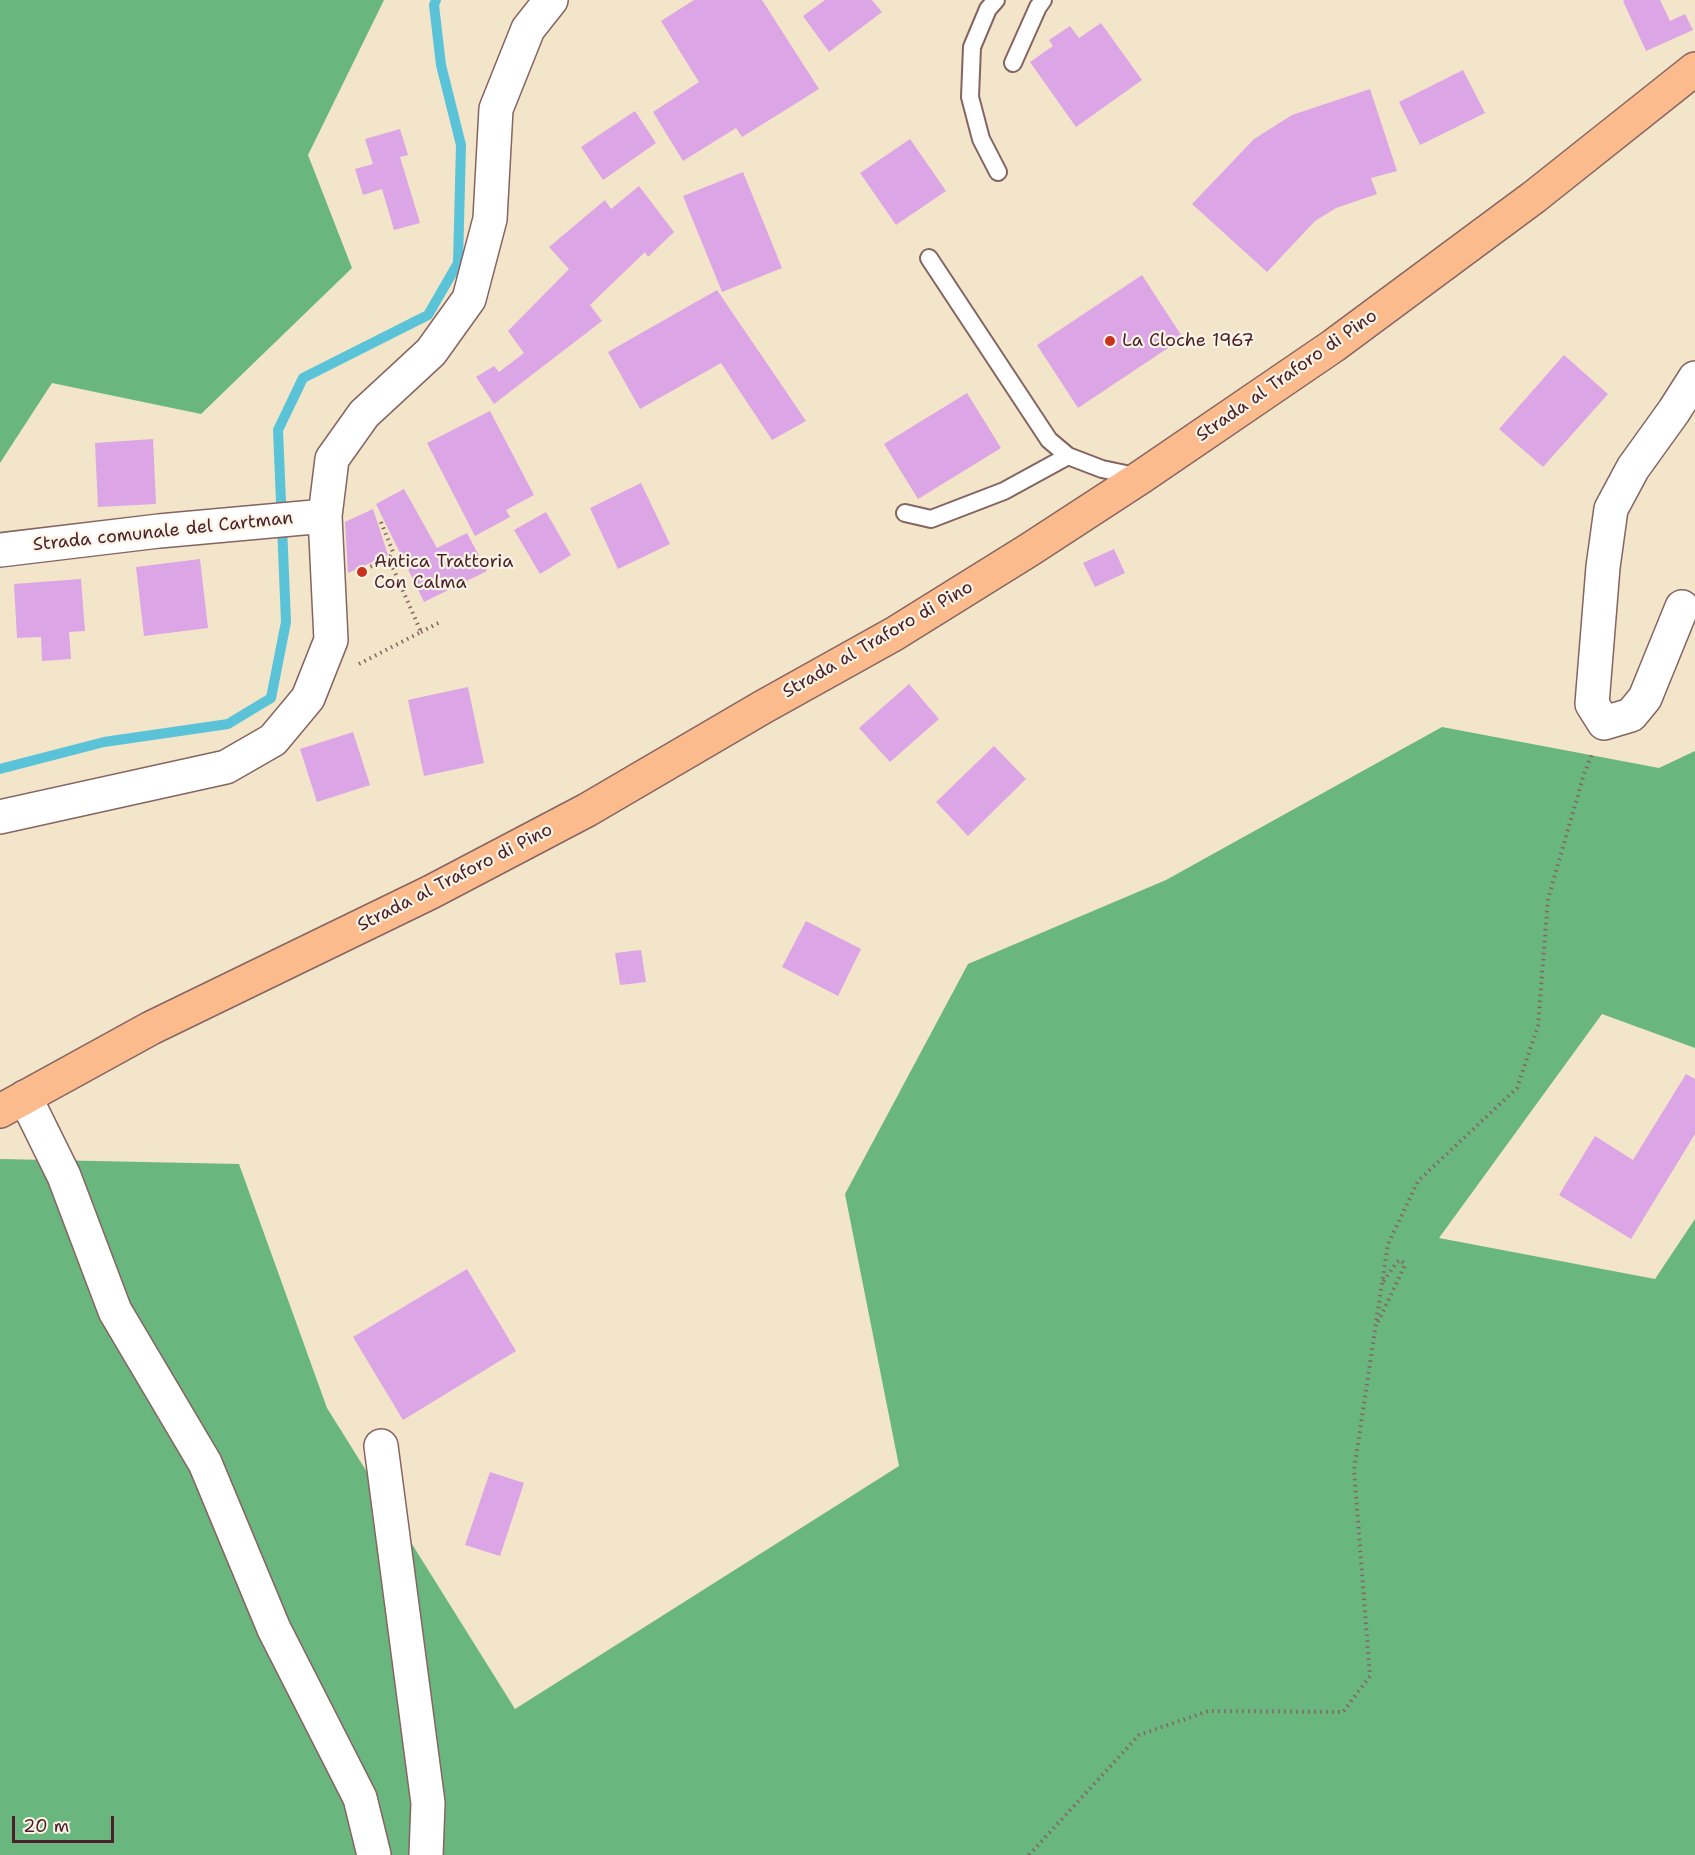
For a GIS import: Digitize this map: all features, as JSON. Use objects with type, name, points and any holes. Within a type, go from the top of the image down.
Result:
[{"type":"main road","name":"Strada al Traforo di Pino","points":[[13,1104],[151,1028],[431,892],[587,810],[763,707],[894,634],[1141,477],[1333,346],[1534,197],[1695,69]]},
{"type":"street","points":[[0,817],[226,766],[273,740],[308,698],[331,640],[329,584],[320,516],[332,459],[364,414],[431,352],[469,299],[490,219],[496,109],[528,29],[551,0]]},
{"type":"street","points":[[1682,608],[1645,698],[1631,715],[1604,723],[1592,704],[1602,577],[1611,508],[1633,468],[1695,378]]},
{"type":"street","name":"Strada comunale del Cartman","points":[[0,550],[159,531],[320,516]]},
{"type":"street","points":[[13,1104],[64,1176],[115,1311],[205,1463],[274,1629],[360,1798],[374,1855]]},
{"type":"street","points":[[381,1446],[428,1803],[426,1855]]},
{"type":"lane","points":[[996,0],[988,9],[972,47],[970,97],[981,139],[998,172]]},
{"type":"lane","points":[[1013,63],[1043,0]]},
{"type":"lane","points":[[929,258],[1049,440],[1068,456],[1101,469],[1141,477]]},
{"type":"lane","points":[[905,513],[931,519],[1004,491],[1068,456]]},
{"type":"path","points":[[329,584],[389,560],[393,552],[381,522]]},
{"type":"path","points":[[389,560],[421,632]]},
{"type":"path","points":[[359,664],[442,621]]},
{"type":"path","points":[[1029,1855],[1139,1735],[1208,1711],[1343,1712],[1370,1676],[1354,1470],[1388,1244],[1418,1181],[1517,1088],[1538,1026],[1548,899],[1584,774],[1604,723]]},
{"type":"path","points":[[1376,1325],[1405,1265],[1401,1260],[1382,1282]]},
{"type":"green space","points":[[0,0],[384,0],[308,155],[352,268],[201,414],[52,383],[0,463]]},
{"type":"green space","points":[[1442,727],[1659,768],[1695,751],[1695,1048],[1602,1014],[1439,1238],[1655,1279],[1695,1219],[1695,1855],[0,1855],[0,1159],[239,1164],[327,1408],[515,1709],[899,1466],[845,1194],[968,964],[1166,880]]},
{"type":"building","points":[[694,0],[762,0],[819,89],[742,137],[736,128],[683,161],[653,112],[699,82],[661,21]]},
{"type":"building","points":[[825,0],[872,0],[882,12],[829,52],[803,16]]},
{"type":"building","points":[[1660,0],[1670,21],[1685,14],[1693,30],[1646,51],[1623,1]]},
{"type":"building","points":[[1101,23],[1142,80],[1076,127],[1030,62],[1053,46],[1049,40],[1070,26],[1079,38]]},
{"type":"building","points":[[1463,70],[1485,113],[1420,145],[1399,102]]},
{"type":"building","points":[[1370,89],[1397,171],[1371,178],[1377,194],[1336,208],[1315,221],[1267,272],[1192,204],[1254,139],[1292,115]]},
{"type":"building","points":[[635,111],[656,143],[603,180],[581,147]]},
{"type":"building","points":[[400,129],[408,155],[400,157],[420,223],[394,230],[382,189],[363,195],[355,169],[373,164],[365,139]]},
{"type":"building","points":[[910,139],[946,191],[896,225],[860,173]]},
{"type":"building","points":[[743,172],[782,268],[722,292],[683,196]]},
{"type":"building","points":[[639,186],[674,232],[648,257],[645,252],[590,305],[602,321],[494,404],[476,377],[494,366],[499,372],[524,353],[508,331],[569,269],[549,247],[605,200],[611,209]]},
{"type":"building","name":"La Cloche 1967","points":[[1142,275],[1183,338],[1078,408],[1037,345]]},
{"type":"building","points":[[717,290],[806,421],[772,440],[721,363],[640,409],[608,352]]},
{"type":"building","points":[[1564,355],[1608,394],[1543,467],[1499,429]]},
{"type":"building","points":[[967,393],[1001,448],[918,499],[884,444]]},
{"type":"building","points":[[490,411],[534,495],[506,510],[510,517],[475,536],[427,443]]},
{"type":"building","points":[[153,439],[156,504],[98,507],[95,443]]},
{"type":"building","points":[[641,483],[670,544],[618,569],[590,508]]},
{"type":"building","points":[[404,489],[437,548],[467,533],[487,571],[424,602],[376,504]]},
{"type":"building","points":[[373,509],[388,555],[348,573],[345,522]]},
{"type":"building","points":[[546,512],[571,555],[540,574],[514,530]]},
{"type":"building","points":[[1114,549],[1125,573],[1095,587],[1083,563]]},
{"type":"building","points":[[200,559],[208,628],[144,636],[136,567]]},
{"type":"building","points":[[81,579],[85,631],[69,632],[71,659],[42,661],[41,637],[17,638],[14,584]]},
{"type":"building","points":[[909,684],[939,719],[890,762],[859,728]]},
{"type":"building","points":[[468,687],[484,763],[424,776],[408,700]]},
{"type":"building","points":[[353,732],[370,785],[317,802],[300,749]]},
{"type":"building","points":[[994,746],[1026,779],[968,836],[936,802]]},
{"type":"building","points":[[806,921],[861,949],[838,996],[782,967]]},
{"type":"building","points":[[641,950],[646,982],[620,985],[615,953]]},
{"type":"building","points":[[1686,1074],[1695,1079],[1695,1134],[1631,1239],[1559,1195],[1595,1136],[1633,1160]]},
{"type":"building","points":[[467,1269],[516,1351],[403,1420],[353,1337]]},
{"type":"building","points":[[490,1472],[524,1483],[500,1556],[465,1545]]},
{"type":"waterway","points":[[0,769],[104,742],[228,724],[271,698],[286,622],[278,430],[303,378],[428,315],[458,263],[461,145],[441,65],[434,5],[436,0]]},
{"type":"place","name":"La Cloche 1967","points":[[1110,341]]},
{"type":"place","name":"Antica Trattoria Con Calma","points":[[362,572]]}]
